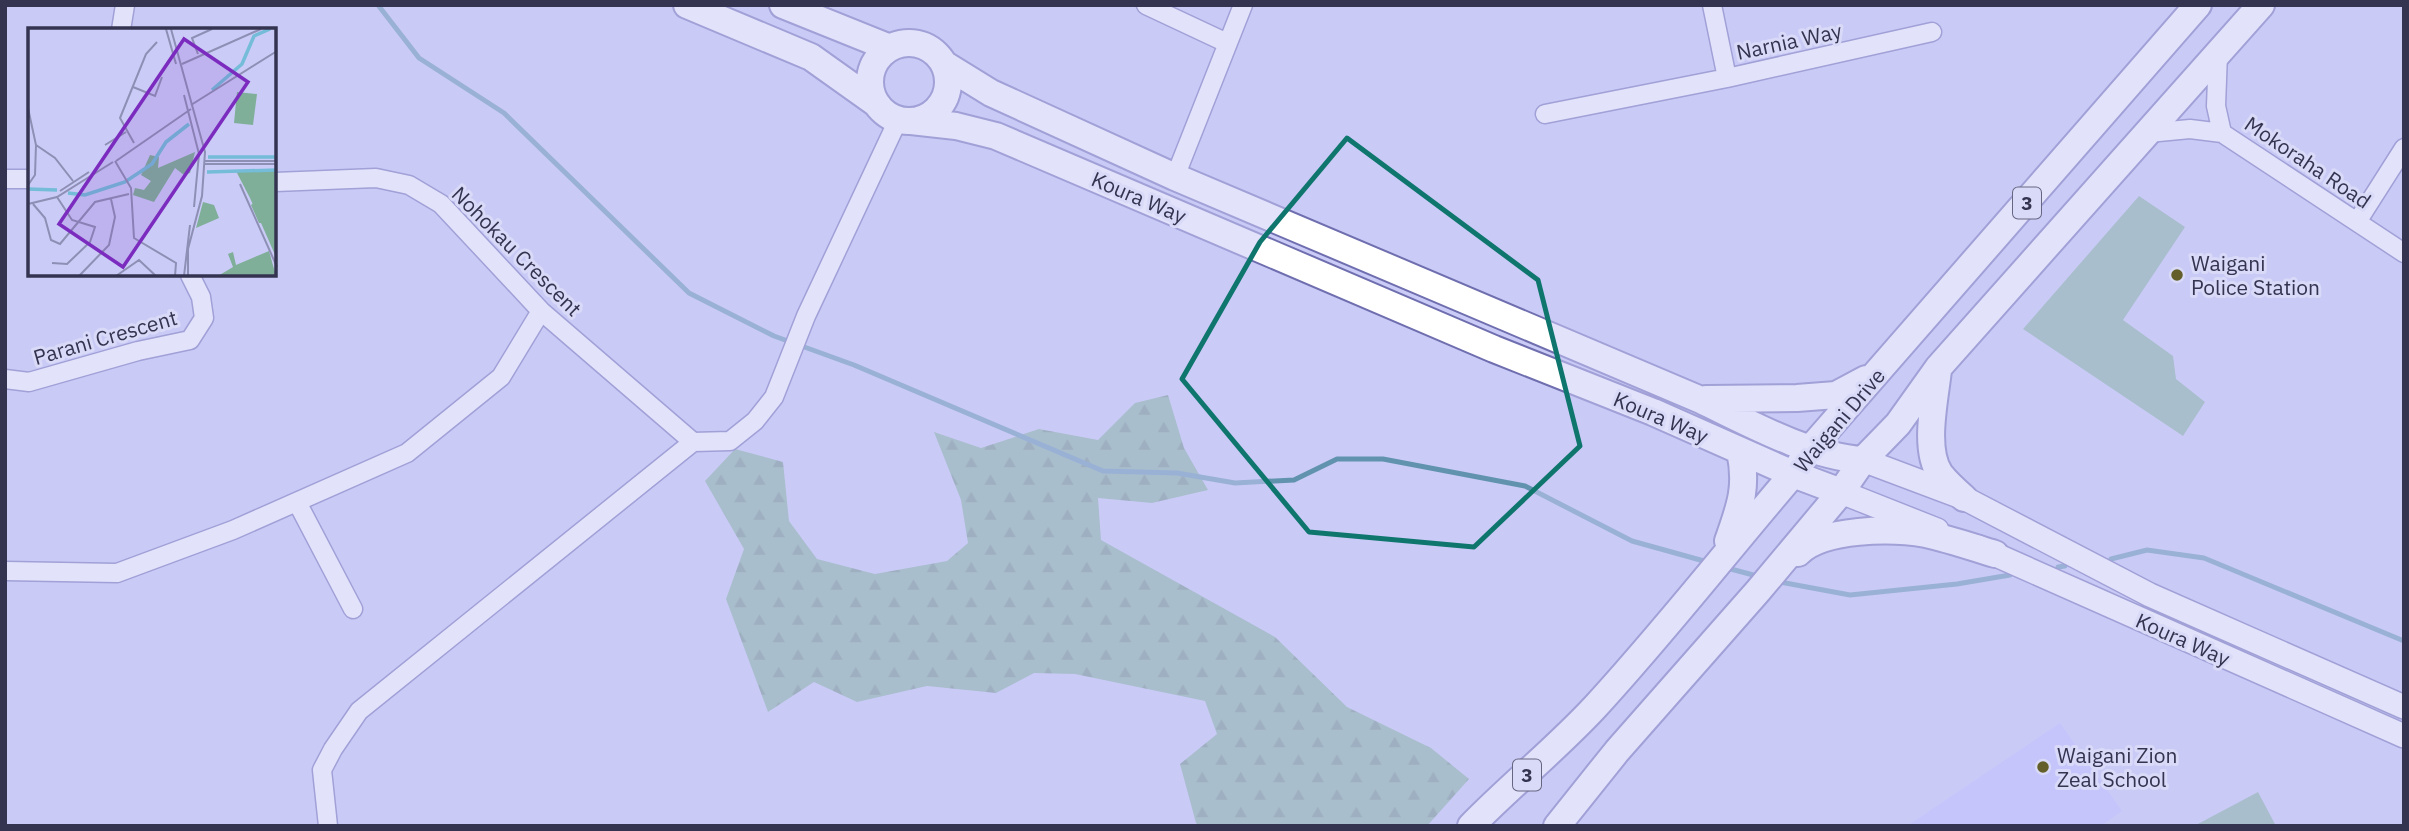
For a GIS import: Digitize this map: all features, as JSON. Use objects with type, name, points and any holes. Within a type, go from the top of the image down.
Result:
[{"type":"highway","points":[[687,5],[811,57],[877,104],[886,114],[905,121],[925,119],[944,101],[948,75],[944,64],[936,53],[925,46],[914,43],[890,48],[873,66],[870,79],[877,104]]},
{"type":"highway","points":[[783,5],[890,48]]},
{"type":"highway","name":"Waigani Drive","points":[[1471,826],[1596,706],[1793,474],[1811,448],[2198,5]]},
{"type":"highway","name":"Waigani Drive","points":[[1557,826],[1617,751],[1841,492],[1863,460],[1898,424],[1938,368],[2261,5]]},
{"type":"highway","name":"Koura Way","points":[[944,64],[991,93],[1175,177],[1701,400],[1756,426],[1811,448],[1863,460]]},
{"type":"highway","name":"Koura Way","points":[[905,121],[956,126],[996,136],[1494,349],[1653,412],[1793,474],[1841,492]]},
{"type":"highway","points":[[1701,400],[1836,395],[1883,368]]},
{"type":"highway","points":[[1938,368],[1932,422],[1935,463],[1941,475],[1964,498]]},
{"type":"highway","points":[[1723,556],[1741,507],[1744,488],[1740,451]]},
{"type":"highway","points":[[1758,591],[1802,549],[1825,538],[1841,535],[1900,531],[1926,534],[1995,554]]},
{"type":"main road","name":"Koura Way","points":[[1863,460],[1964,498],[2150,594],[2404,707]]},
{"type":"main road","name":"Koura Way","points":[[1841,492],[1995,554],[2404,736]]},
{"type":"street","points":[[121,28],[125,5]]},
{"type":"street","points":[[1146,5],[1227,43]]},
{"type":"street","points":[[1175,177],[1243,5]]},
{"type":"street","name":"Narnia Way","points":[[1712,5],[1727,78],[1932,32]]},
{"type":"street","name":"Mokoraha Road","points":[[2218,53],[2216,106],[2222,133]]},
{"type":"street","points":[[1545,114],[1727,78]]},
{"type":"street","points":[[328,826],[322,770],[359,712],[693,442],[730,441],[755,421],[774,397],[806,316],[905,121]]},
{"type":"street","name":"Mokoraha Road","points":[[2148,133],[2190,128],[2222,133],[2404,253]]},
{"type":"street","points":[[2357,222],[2404,148]]},
{"type":"street","name":"Nohokau Crescent","points":[[276,181],[376,178],[409,185],[441,204],[541,311],[693,442]]},
{"type":"street","points":[[5,179],[28,179]]},
{"type":"street","name":"Parani Crescent","points":[[5,379],[29,382],[138,351],[190,340],[204,318],[201,297],[190,276]]},
{"type":"street","points":[[5,571],[117,573],[233,530],[407,453],[501,377],[541,311]]},
{"type":"street","points":[[297,502],[353,610]]},
{"type":"highlighted area","points":[[1347,138],[1538,280],[1580,446],[1474,547],[1309,532],[1182,379],[1260,242]]},
{"type":"shaded area","name":"Waigani Zion Zeal School","points":[[2060,723],[2122,811],[2101,826],[1907,826]]},
{"type":"green space","points":[[2139,196],[2185,227],[2123,320],[2173,356],[2176,379],[2205,402],[2183,436],[2023,329]]},
{"type":"green space","points":[[1168,395],[1184,448],[1208,490],[1152,503],[1098,498],[1101,540],[1275,637],[1347,707],[1431,748],[1469,779],[1427,826],[1200,826],[1196,823],[1180,764],[1217,734],[1205,701],[1075,674],[1034,673],[996,693],[927,686],[857,702],[814,682],[768,712],[726,599],[744,549],[705,481],[735,449],[783,462],[789,521],[817,559],[875,574],[947,561],[968,543],[961,500],[934,432],[981,448],[1039,429],[1098,440],[1135,403]]},
{"type":"green space","points":[[2258,792],[2276,826],[2194,826]]},
{"type":"waterway","points":[[378,5],[419,58],[504,113],[689,293],[774,336],[854,365],[1103,471],[1177,473],[1235,483],[1294,480],[1337,459],[1383,459],[1525,486],[1632,541],[1704,561]]},
{"type":"waterway","points":[[2111,559],[2147,550],[2204,558],[2404,641]]},
{"type":"waterway","points":[[2058,567],[2065,566]]},
{"type":"waterway","points":[[1727,568],[1757,576]]},
{"type":"waterway","points":[[1780,582],[1850,595],[1957,584],[2010,575]]},
{"type":"place","name":"Waigani Police Station","points":[[2177,275]]},
{"type":"place","name":"Waigani Zion Zeal School","points":[[2043,767]]}]
